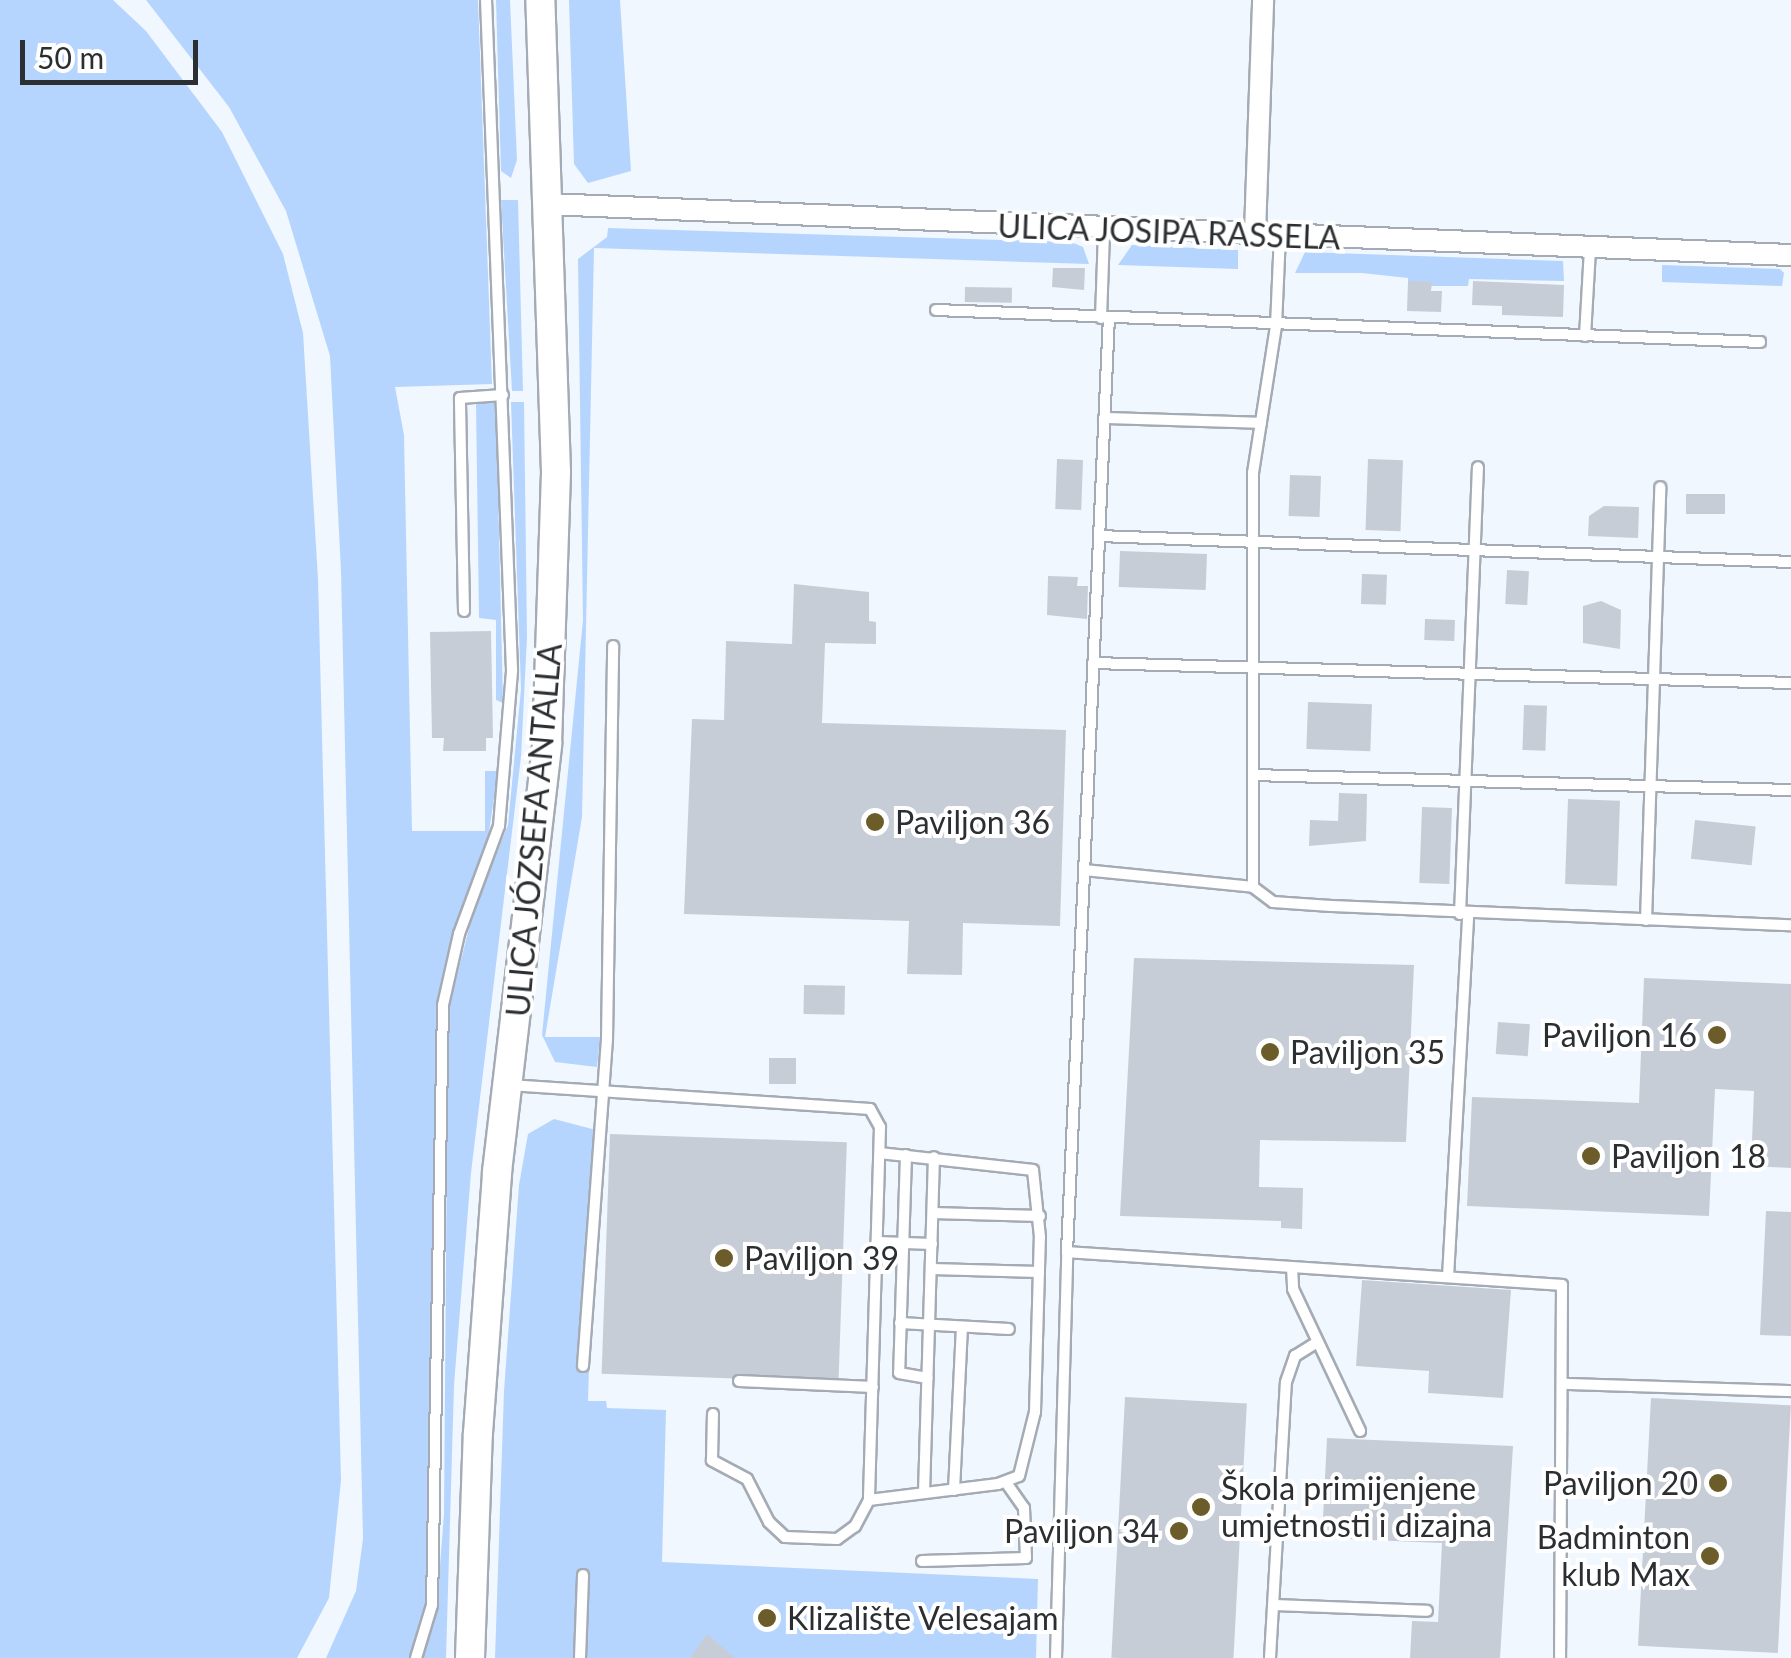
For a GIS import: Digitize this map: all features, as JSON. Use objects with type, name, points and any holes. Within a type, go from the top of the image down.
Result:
[{"type":"street","name":"ULICA JÓZSEFA ANTALLA","points":[[470,1658],[478,1433],[508,1084],[547,744],[556,472],[540,0]]},
{"type":"street","points":[[1255,233],[1263,0]]},
{"type":"street","name":"ULICA JOSIPA RASSELA","points":[[547,204],[1104,230],[1791,255]]},
{"type":"lane","points":[[416,1658],[432,1605],[444,1006],[459,934],[498,826],[512,670],[486,0]]},
{"type":"lane","points":[[1056,1658],[1067,1252],[1104,418],[1104,230]]},
{"type":"lane","points":[[1253,887],[1253,539],[1261,423],[1276,326],[1280,236]]},
{"type":"lane","points":[[1585,336],[1590,247]]},
{"type":"lane","points":[[936,310],[1760,342]]},
{"type":"lane","points":[[464,610],[460,398],[503,395]]},
{"type":"lane","points":[[1104,418],[1261,423]]},
{"type":"lane","points":[[1448,1277],[1478,467]]},
{"type":"lane","points":[[1646,920],[1660,488]]},
{"type":"lane","points":[[1099,536],[1791,562]]},
{"type":"lane","points":[[583,1366],[602,1088],[613,646]]},
{"type":"lane","points":[[1093,663],[1791,683]]},
{"type":"lane","points":[[1253,774],[1791,790]]},
{"type":"lane","points":[[1084,870],[1253,887],[1273,902],[1464,914],[1791,925]]},
{"type":"lane","points":[[508,1084],[870,1109],[880,1127],[870,1500],[856,1526],[837,1539],[786,1537],[768,1522],[746,1479],[712,1460],[713,1414]]},
{"type":"lane","points":[[870,1500],[1006,1482],[1020,1476],[1032,1428],[1039,1272],[1040,1216],[1033,1170],[880,1153]]},
{"type":"lane","points":[[906,1154],[900,1376],[928,1378]]},
{"type":"lane","points":[[924,1493],[934,1156]]},
{"type":"lane","points":[[933,1214],[1040,1216]]},
{"type":"lane","points":[[878,1242],[932,1244]]},
{"type":"lane","points":[[1067,1252],[1562,1285],[1566,1384],[1560,1658]]},
{"type":"lane","points":[[1292,1267],[1293,1289],[1360,1431]]},
{"type":"lane","points":[[932,1269],[1039,1272]]},
{"type":"lane","points":[[900,1324],[1009,1329]]},
{"type":"lane","points":[[954,1490],[962,1327]]},
{"type":"lane","points":[[1270,1658],[1286,1382],[1295,1356],[1316,1343]]},
{"type":"lane","points":[[739,1382],[873,1387]]},
{"type":"lane","points":[[1566,1384],[1791,1390]]},
{"type":"lane","points":[[922,1560],[1026,1558],[1024,1508],[1006,1482]]},
{"type":"lane","points":[[580,1658],[583,1575]]},
{"type":"lane","points":[[1274,1606],[1427,1611]]},
{"type":"shaded area","points":[[0,0],[113,0],[146,31],[222,132],[283,254],[303,333],[318,579],[341,1480],[329,1598],[297,1658],[0,1658]]},
{"type":"shaded area","points":[[146,0],[478,0],[492,384],[395,387],[404,435],[412,831],[485,831],[485,771],[498,771],[486,852],[438,1008],[433,1469],[425,1607],[409,1658],[326,1658],[356,1591],[363,1539],[341,571],[330,356],[286,211],[229,107]]},
{"type":"shaded area","points":[[496,0],[510,0],[517,160],[511,178],[501,171]]},
{"type":"shaded area","points":[[569,0],[620,0],[631,171],[588,183],[574,164]]},
{"type":"shaded area","points":[[501,200],[518,200],[523,391],[512,391]]},
{"type":"shaded area","points":[[608,228],[1071,242],[1083,247],[1089,264],[594,248],[582,817],[545,1037],[600,1037],[597,1067],[555,1062],[542,1035],[583,620],[578,259],[607,237]]},
{"type":"shaded area","points":[[1132,245],[1238,250],[1238,269],[1118,265]]},
{"type":"shaded area","points":[[1305,252],[1563,261],[1564,281],[1469,279],[1468,286],[1408,286],[1408,278],[1295,273]]},
{"type":"shaded area","points":[[1662,265],[1780,269],[1784,273],[1782,286],[1662,282]]},
{"type":"shaded area","points":[[511,402],[524,402],[527,637],[521,757],[471,1173],[454,1385],[446,1658],[421,1658],[437,1604],[444,1514],[448,1011],[474,909],[508,825],[521,689]]},
{"type":"shaded area","points":[[476,403],[496,403],[503,703],[496,700],[496,620],[479,618]]},
{"type":"shaded area","points":[[554,1119],[596,1130],[588,1401],[606,1401],[607,1408],[666,1410],[662,1562],[1038,1579],[1036,1658],[495,1658],[504,1391],[519,1185],[528,1134]]},
{"type":"building","points":[[1053,268],[1085,268],[1084,290],[1052,287]]},
{"type":"building","points":[[1408,281],[1432,282],[1431,291],[1442,291],[1441,312],[1407,311]]},
{"type":"building","points":[[1473,281],[1564,285],[1563,317],[1502,315],[1502,306],[1472,305]]},
{"type":"building","points":[[965,287],[1012,288],[1012,303],[965,302]]},
{"type":"building","points":[[1057,459],[1083,460],[1081,510],[1055,509]]},
{"type":"building","points":[[1368,459],[1403,460],[1401,531],[1366,530]]},
{"type":"building","points":[[1290,475],[1321,476],[1320,517],[1289,516]]},
{"type":"building","points":[[1686,494],[1725,494],[1725,514],[1686,514]]},
{"type":"building","points":[[1604,506],[1639,507],[1638,538],[1588,536],[1589,516]]},
{"type":"building","points":[[1120,551],[1207,554],[1206,590],[1119,587]]},
{"type":"building","points":[[1507,570],[1529,571],[1527,605],[1505,604]]},
{"type":"building","points":[[1362,574],[1387,575],[1386,605],[1361,604]]},
{"type":"building","points":[[1048,576],[1078,577],[1077,586],[1088,586],[1087,619],[1047,615]]},
{"type":"building","name":"Paviljon 36","points":[[794,584],[869,592],[869,621],[876,622],[876,644],[825,643],[822,723],[1066,730],[1060,926],[963,923],[962,975],[907,974],[909,921],[684,914],[692,719],[724,720],[726,641],[792,644]]},
{"type":"building","points":[[1601,601],[1621,610],[1620,649],[1583,643],[1583,606]]},
{"type":"building","points":[[1425,619],[1455,620],[1454,641],[1424,640]]},
{"type":"building","points":[[491,631],[493,738],[486,738],[486,751],[443,751],[444,738],[432,738],[430,632]]},
{"type":"building","points":[[1308,702],[1372,704],[1370,751],[1306,749]]},
{"type":"building","points":[[1524,705],[1547,706],[1545,751],[1522,750]]},
{"type":"building","points":[[1339,793],[1367,794],[1366,841],[1309,846],[1310,820],[1338,821]]},
{"type":"building","points":[[1568,799],[1620,801],[1617,886],[1565,884]]},
{"type":"building","points":[[1422,807],[1452,808],[1449,884],[1419,883]]},
{"type":"building","points":[[1695,820],[1756,826],[1752,865],[1691,859]]},
{"type":"building","name":"Paviljon 35","points":[[1134,958],[1414,965],[1406,1142],[1260,1140],[1259,1187],[1303,1188],[1302,1229],[1281,1228],[1281,1221],[1120,1216]]},
{"type":"building","points":[[1644,978],[1791,984],[1791,1168],[1751,1166],[1754,1091],[1715,1089],[1709,1216],[1467,1206],[1472,1097],[1639,1103]]},
{"type":"building","points":[[804,985],[845,986],[844,1015],[803,1014]]},
{"type":"building","points":[[1498,1022],[1530,1024],[1528,1056],[1496,1054]]},
{"type":"building","points":[[769,1058],[796,1058],[796,1084],[769,1084]]},
{"type":"building","name":"Paviljon 39","points":[[610,1134],[847,1142],[838,1382],[602,1374]]},
{"type":"building","points":[[1766,1211],[1791,1212],[1791,1336],[1760,1335]]},
{"type":"building","points":[[1362,1280],[1511,1290],[1503,1398],[1428,1393],[1429,1371],[1356,1366]]},
{"type":"building","name":"Paviljon 34","points":[[1125,1397],[1247,1403],[1233,1658],[1111,1658]]},
{"type":"building","name":"Paviljon 20","points":[[1651,1398],[1791,1405],[1778,1653],[1638,1646]]},
{"type":"building","points":[[1327,1438],[1513,1446],[1500,1658],[1410,1658],[1412,1621],[1438,1622],[1442,1543],[1322,1538]]},
{"type":"building","points":[[707,1634],[735,1658],[690,1658]]},
{"type":"place","name":"Paviljon 36","points":[[875,822]]},
{"type":"place","name":"Paviljon 16","points":[[1717,1035]]},
{"type":"place","name":"Paviljon 35","points":[[1270,1052]]},
{"type":"place","name":"Paviljon 18","points":[[1591,1156]]},
{"type":"place","name":"Paviljon 39","points":[[724,1258]]},
{"type":"place","name":"Paviljon 20","points":[[1718,1483]]},
{"type":"place","name":"Škola primijenjene umjetnosti i dizajna","points":[[1201,1507]]},
{"type":"place","name":"Paviljon 34","points":[[1179,1531]]},
{"type":"place","name":"Badminton klub Max","points":[[1710,1556]]},
{"type":"place","name":"Klizalište Velesajam","points":[[767,1618]]}]
